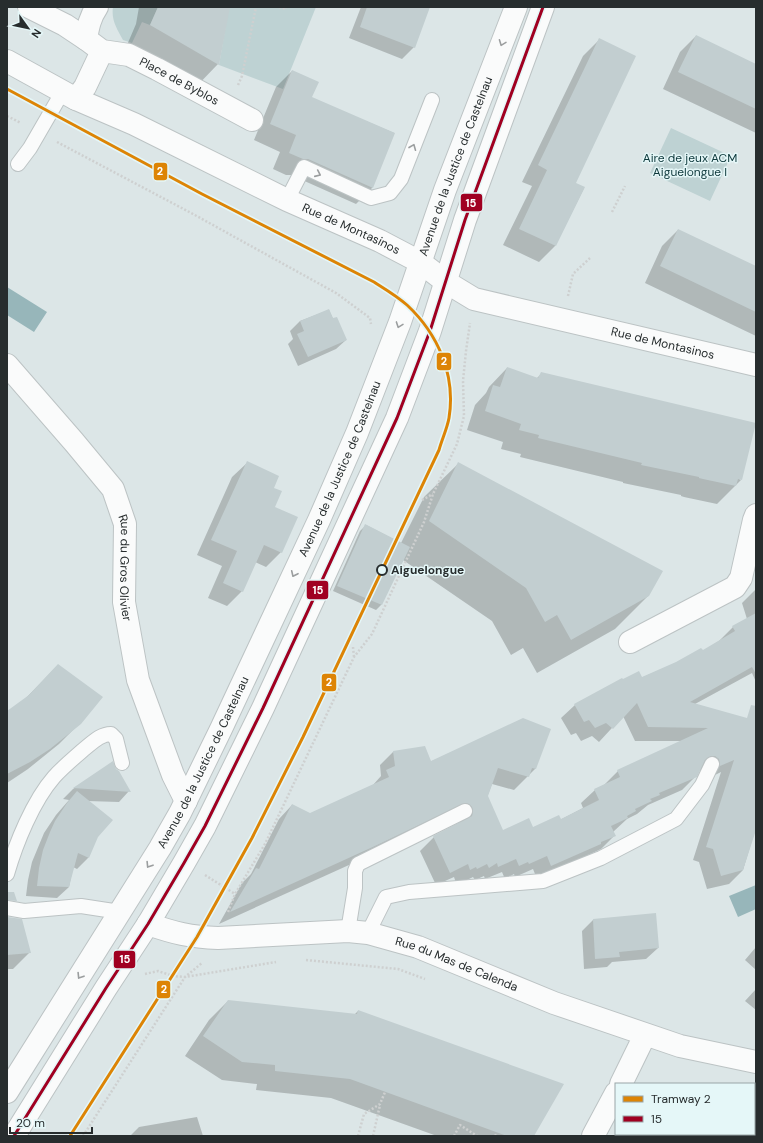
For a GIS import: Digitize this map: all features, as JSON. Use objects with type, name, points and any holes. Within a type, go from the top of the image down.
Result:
[{"type":"street","points":[[29,7],[65,25],[94,45]]},
{"type":"street","points":[[69,95],[85,86],[94,45],[88,29],[92,14],[97,7]]},
{"type":"street","name":"Avenue de la Justice de Castelnau","points":[[7,1092],[160,848],[186,801],[268,630],[357,433],[400,322],[445,190],[516,7]]},
{"type":"street","points":[[14,1136],[106,988],[148,924],[205,826],[247,742],[397,418],[430,331],[465,220],[543,7]]},
{"type":"street","name":"Place de Byblos","points":[[94,45],[129,55],[252,120]]},
{"type":"street","name":"Rue de Montasinos","points":[[7,61],[69,95],[134,124],[287,200],[380,241],[420,262],[446,282],[474,299],[756,365]]},
{"type":"street","name":"Rue du Gros Olivier","points":[[7,365],[113,489],[125,524],[124,602],[138,680],[173,775],[186,801]]},
{"type":"street","points":[[630,642],[736,587],[742,578],[756,515]]},
{"type":"street","points":[[120,912],[148,924]]},
{"type":"street","name":"Rue du Mas de Calenda","points":[[148,924],[181,935],[218,938],[358,932],[418,947],[554,1003],[645,1035],[680,1046],[756,1062]]},
{"type":"street","points":[[621,1083],[645,1035]]},
{"type":"street","points":[[594,1136],[615,1095]]},
{"type":"lane","points":[[18,164],[39,133],[69,95]]},
{"type":"lane","points":[[287,200],[304,167],[371,198],[390,193],[401,179],[432,100]]},
{"type":"lane","points":[[7,874],[12,857],[34,806],[53,778],[94,741],[104,734],[112,734],[116,739],[122,763]]},
{"type":"lane","points":[[358,932],[386,897],[409,892],[543,881],[601,858],[676,819],[702,785],[712,764]]},
{"type":"lane","points":[[358,932],[354,888],[355,871],[358,864],[465,811]]},
{"type":"lane","points":[[7,908],[24,911],[81,906],[120,912]]},
{"type":"path","points":[[226,106],[242,76],[256,7]]},
{"type":"path","points":[[279,7],[286,7]]},
{"type":"path","points":[[7,116],[200,218],[336,293],[370,318],[371,325]]},
{"type":"path","points":[[612,212],[625,186]]},
{"type":"path","points":[[568,296],[573,274],[590,258]]},
{"type":"path","points":[[83,1136],[185,977],[206,960],[218,938],[235,894],[265,844],[354,657],[372,634],[424,522],[433,494],[457,444],[464,416],[463,381],[474,299]]},
{"type":"path","points":[[422,500],[433,494]]},
{"type":"path","points":[[353,647],[354,657]]},
{"type":"path","points":[[301,960],[398,969],[427,980]]},
{"type":"path","points":[[185,977],[278,962]]},
{"type":"path","points":[[373,1136],[380,1104],[385,1092]]},
{"type":"path","points":[[358,1136],[364,1114],[380,1104]]},
{"type":"path","points":[[454,1136],[460,1125],[477,1136]]},
{"type":"path","points":[[495,1136],[497,1132]]},
{"type":"green space","points":[[113,7],[158,7],[150,25],[142,22],[132,43],[123,40],[115,24]]},
{"type":"green space","points":[[229,7],[316,7],[283,89],[219,65]]},
{"type":"green space","name":"Aire de jeux ACM Aiguelongue I","points":[[671,128],[731,156],[710,201],[650,173]]},
{"type":"water","points":[[7,287],[47,312],[34,332],[7,315]]},
{"type":"water","points":[[756,885],[756,909],[738,917],[729,896]]},
{"type":"building","points":[[158,7],[230,7],[219,65],[150,25]]},
{"type":"building","points":[[367,7],[430,7],[415,48],[360,27]]},
{"type":"building","points":[[696,35],[756,64],[756,109],[678,72]]},
{"type":"building","points":[[599,38],[636,56],[576,183],[585,187],[556,246],[519,229],[547,170],[538,165]]},
{"type":"building","points":[[292,70],[319,82],[312,97],[395,133],[373,188],[308,159],[303,159],[289,153],[296,135],[270,124]]},
{"type":"building","points":[[678,229],[756,266],[756,312],[660,266]]},
{"type":"building","points":[[329,309],[333,318],[337,317],[347,340],[308,357],[297,334],[304,331],[300,321]]},
{"type":"building","points":[[507,367],[538,378],[541,372],[756,423],[742,480],[738,479],[736,486],[703,479],[641,465],[642,463],[538,438],[539,435],[519,430],[521,424],[485,411],[493,385],[500,387]]},
{"type":"building","points":[[247,461],[279,476],[274,488],[282,491],[275,507],[298,517],[282,553],[264,545],[243,592],[223,583],[237,551],[211,540]]},
{"type":"building","points":[[458,462],[663,571],[649,596],[571,640],[557,615],[545,622],[526,588],[429,521]]},
{"type":"building","points":[[365,524],[410,547],[382,605],[337,586]]},
{"type":"building","points":[[756,613],[756,674],[752,667],[690,702],[747,718],[751,705],[756,706],[756,830],[743,870],[721,876],[713,849],[706,847],[734,760],[720,766],[719,759],[715,756],[711,756],[705,760],[697,777],[659,793],[660,795],[650,799],[652,801],[635,809],[636,811],[627,816],[628,818],[611,826],[616,836],[551,866],[547,856],[529,864],[528,862],[519,866],[516,859],[498,867],[497,863],[489,868],[487,864],[477,869],[476,867],[470,870],[468,864],[450,873],[433,836],[472,816],[472,807],[465,803],[230,912],[256,868],[259,869],[292,804],[310,813],[389,777],[386,770],[395,766],[393,751],[425,746],[431,761],[523,718],[551,729],[536,769],[532,768],[529,777],[498,768],[488,796],[503,830],[529,818],[533,827],[559,815],[561,819],[599,800],[594,789],[620,777],[617,770],[708,728],[648,727],[637,703],[613,729],[606,723],[595,728],[589,720],[584,722],[574,704],[622,678],[623,679],[639,671],[642,677],[676,662],[701,648],[703,650],[735,631],[732,626]]},
{"type":"building","points":[[58,664],[103,697],[81,724],[50,749],[7,774],[7,711],[29,695]]},
{"type":"building","points":[[113,761],[116,769],[119,771],[131,792],[73,788]]},
{"type":"building","points":[[77,791],[113,820],[98,837],[89,858],[78,853],[69,887],[37,886],[43,850],[50,832],[55,821]]},
{"type":"building","points":[[7,892],[14,892],[17,901],[7,900]]},
{"type":"building","points":[[656,913],[659,948],[619,952],[620,957],[595,959],[593,919]]},
{"type":"building","points":[[7,917],[22,919],[31,953],[7,955]]},
{"type":"building","points":[[228,1000],[357,1014],[358,1010],[564,1084],[534,1136],[507,1136],[350,1079],[275,1071],[275,1065],[242,1062],[203,1036]]},
{"type":"tram line","name":"2","points":[[7,89],[202,194],[374,282],[391,293],[407,305],[428,329],[442,356],[450,386],[449,418],[439,450],[303,737],[252,838],[197,937],[70,1136]]},
{"type":"transit line","name":"15","points":[[14,1136],[106,988],[148,924],[184,863],[205,826],[263,708],[397,418],[430,331],[465,220],[543,7]]},
{"type":"place","name":"Aiguelongue","points":[[382,570]]}]
